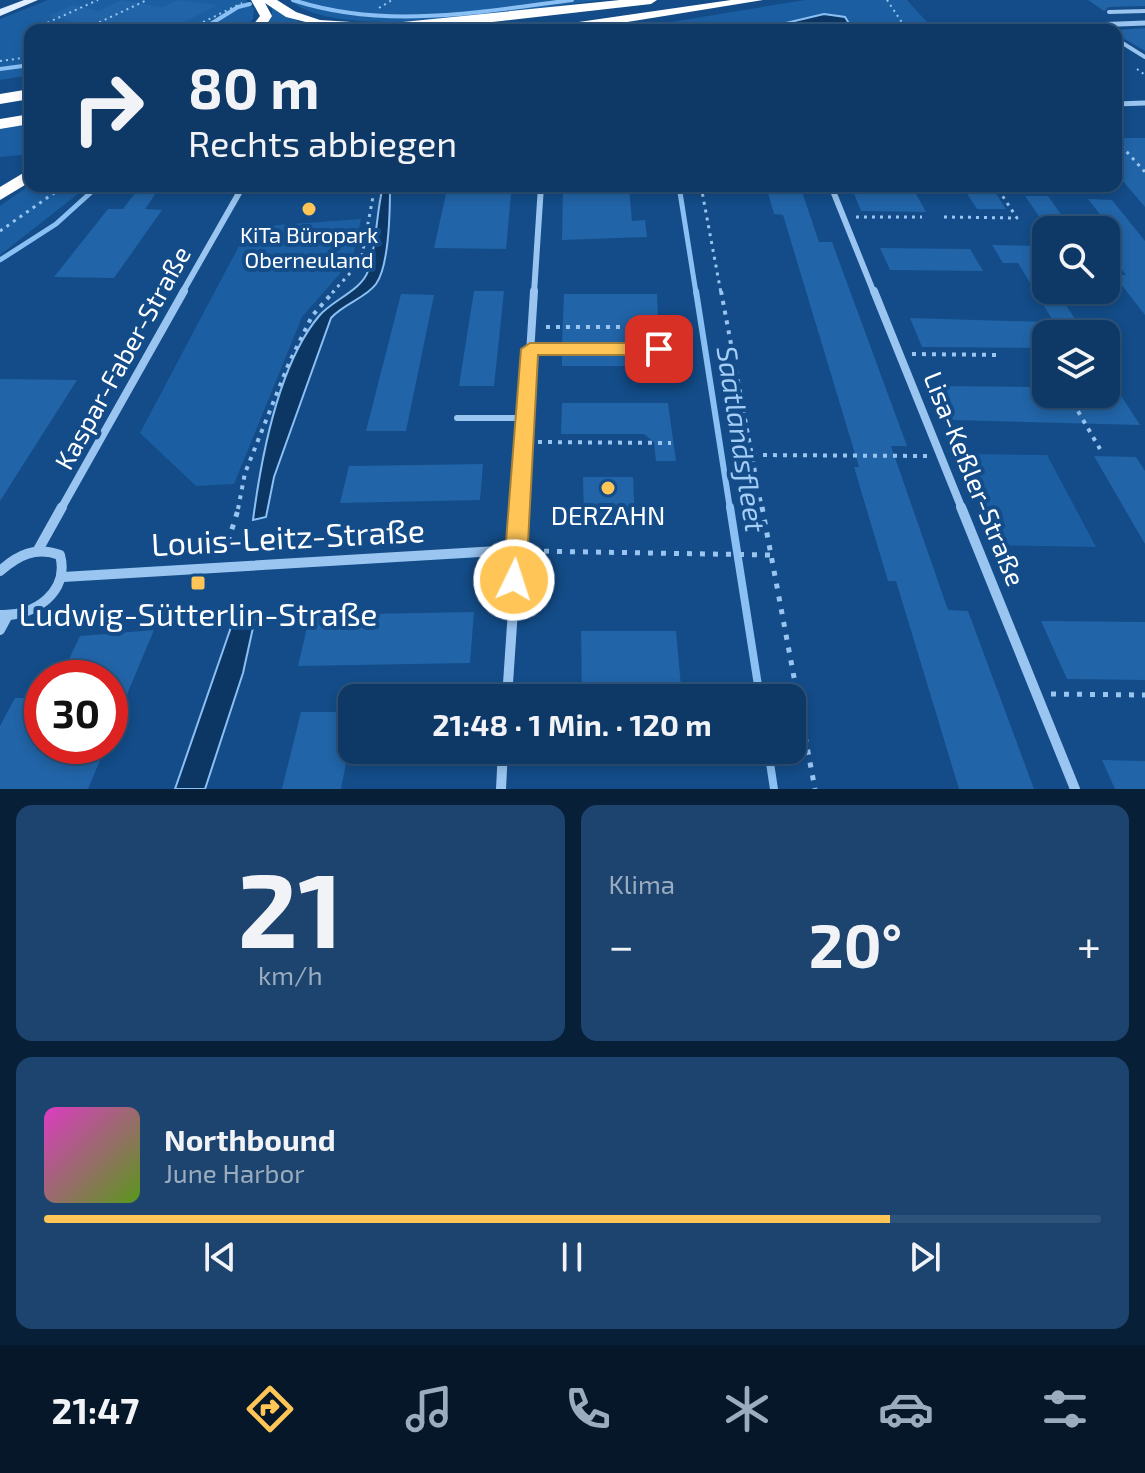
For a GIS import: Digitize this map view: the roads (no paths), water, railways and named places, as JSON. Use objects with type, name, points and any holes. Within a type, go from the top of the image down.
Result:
[{"type":"highway","points":[[269,0],[294,18],[323,24]]},
{"type":"highway","points":[[457,24],[651,0]]},
{"type":"highway","points":[[518,24],[681,0]]},
{"type":"highway","points":[[594,24],[757,0]]},
{"type":"highway","points":[[253,1],[266,16],[260,24]]},
{"type":"highway","points":[[372,24],[509,17]]},
{"type":"highway","points":[[600,24],[609,22]]},
{"type":"highway","points":[[0,87],[24,84]]},
{"type":"highway","points":[[0,99],[24,95]]},
{"type":"highway","points":[[0,110],[24,107]]},
{"type":"highway","points":[[0,124],[24,120]]},
{"type":"highway","points":[[0,195],[24,178]]},
{"type":"main road","points":[[0,5],[14,0]]},
{"type":"main road","points":[[0,13],[33,0]]},
{"type":"street","points":[[1120,24],[1145,23]]},
{"type":"street","points":[[1122,104],[1145,103]]},
{"type":"street","name":"Kaspar-Faber-Straße","points":[[38,550],[240,192]]},
{"type":"street","points":[[508,684],[541,192]]},
{"type":"street","name":"Lisa-Keßler-Straße","points":[[834,192],[1075,789]]},
{"type":"street","points":[[0,571],[24,554],[38,550],[60,555],[65,565],[63,577],[47,599],[34,608],[4,616],[0,630]]},
{"type":"street","name":"Louis-Leitz-Straße","points":[[63,577],[516,550]]},
{"type":"street","points":[[501,789],[502,764]]},
{"type":"lane","points":[[1109,12],[1145,11]]},
{"type":"lane","points":[[1122,43],[1145,57]]},
{"type":"lane","points":[[530,349],[659,349]]},
{"type":"lane","points":[[457,418],[525,418]]},
{"type":"waterway","points":[[293,0],[327,9],[397,16],[467,13],[572,0]]},
{"type":"waterway","points":[[211,24],[238,7],[250,4]]},
{"type":"waterway","points":[[0,69],[24,66]]},
{"type":"waterway","name":"Saatlandsfleet","points":[[0,260],[56,224],[91,192]]},
{"type":"waterway","name":"Saatlandsfleet","points":[[680,192],[696,293]]},
{"type":"waterway","name":"Saatlandsfleet","points":[[696,291],[730,509]]},
{"type":"waterway","name":"Saatlandsfleet","points":[[730,507],[758,684]]},
{"type":"waterway","name":"Saatlandsfleet","points":[[770,764],[774,789]]},
{"type":"place","name":"KiTa Büropark Oberneuland","points":[[309,209]]},
{"type":"place","name":"DERZAHN","points":[[608,488]]},
{"type":"place","name":"Ludwig-Sütterlin-Straße","points":[[198,583]]}]
